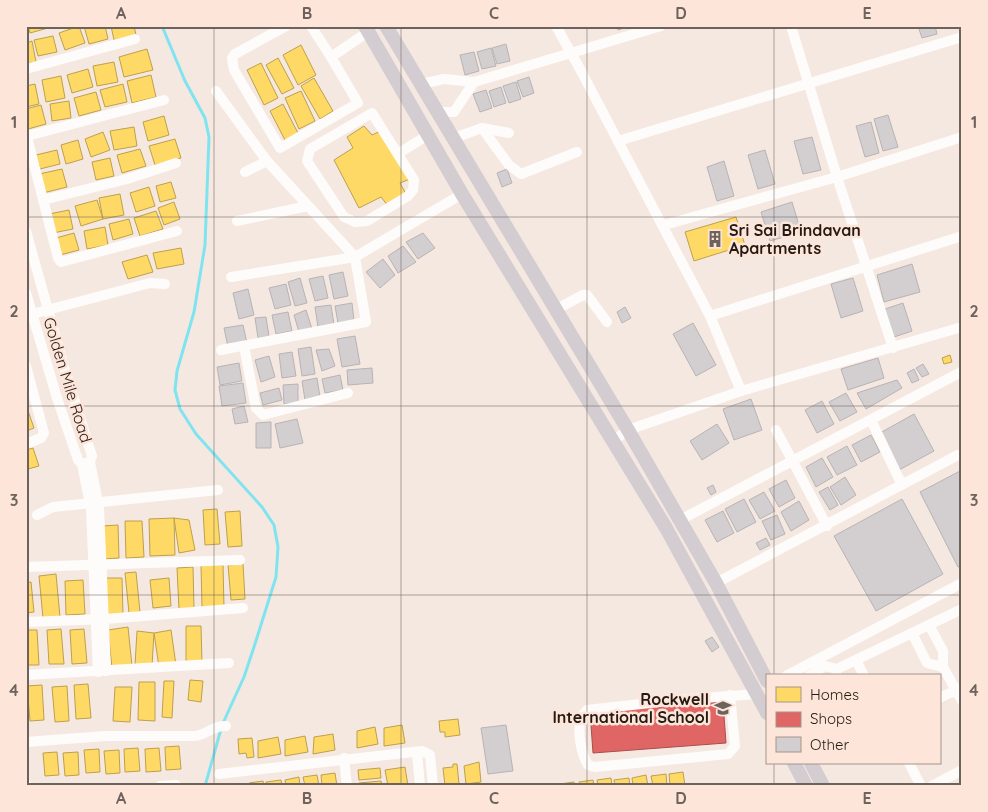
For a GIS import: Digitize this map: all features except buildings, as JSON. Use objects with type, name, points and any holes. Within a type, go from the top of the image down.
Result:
[{"type":"main road","points":[[386,26],[628,430],[716,583],[766,679]]},
{"type":"main road","points":[[367,29],[462,194],[666,528],[766,711]]},
{"type":"main road","points":[[531,305],[546,296]]},
{"type":"main road","points":[[795,764],[806,786]]},
{"type":"main road","points":[[811,764],[822,786]]},
{"type":"street","points":[[286,26],[235,54],[232,58],[234,70],[280,148],[358,103],[311,26]]},
{"type":"street","points":[[556,26],[664,225],[710,316],[741,391]]},
{"type":"street","points":[[421,84],[444,79],[474,82],[661,26]]},
{"type":"street","points":[[791,26],[837,177],[893,348]]},
{"type":"street","points":[[331,57],[367,29]]},
{"type":"street","points":[[618,141],[962,37]]},
{"type":"street","points":[[26,69],[135,40]]},
{"type":"street","points":[[436,112],[454,112],[474,82]]},
{"type":"street","points":[[216,91],[267,161],[355,257],[366,322],[220,350]]},
{"type":"street","points":[[164,100],[27,135],[58,258],[61,262],[177,231]]},
{"type":"street","points":[[372,112],[399,153],[414,180],[413,190],[408,196],[367,221],[355,222],[344,216],[307,161],[310,149],[372,112]]},
{"type":"street","points":[[454,138],[482,128],[509,133]]},
{"type":"street","points":[[482,128],[509,165],[521,174],[577,152]]},
{"type":"street","points":[[399,153],[428,135]]},
{"type":"street","points":[[664,225],[837,177],[962,137]]},
{"type":"street","points":[[245,172],[267,161]]},
{"type":"street","points":[[43,200],[126,179],[176,163]]},
{"type":"street","points":[[231,277],[355,257],[462,194]]},
{"type":"street","points":[[237,221],[308,206]]},
{"type":"street","name":"Golden Mile Road","points":[[26,231],[47,310],[92,456],[86,463],[78,460],[57,398],[26,293]]},
{"type":"street","points":[[710,316],[962,236]]},
{"type":"street","points":[[32,314],[150,282],[165,284]]},
{"type":"street","points":[[555,310],[583,294],[587,295],[607,322]]},
{"type":"street","points":[[614,441],[628,430],[741,391],[962,327]]},
{"type":"street","points":[[244,346],[256,408],[263,415],[348,393]]},
{"type":"street","points":[[26,366],[44,433],[41,438],[26,444]]},
{"type":"street","points":[[680,520],[961,372]]},
{"type":"street","points":[[57,398],[72,393]]},
{"type":"street","points":[[871,420],[902,485]]},
{"type":"street","points":[[776,430],[827,526]]},
{"type":"street","points":[[716,583],[958,456]]},
{"type":"street","points":[[86,463],[94,503],[102,671]]},
{"type":"street","points":[[37,515],[53,507],[218,490]]},
{"type":"street","points":[[26,567],[240,560]]},
{"type":"street","points":[[790,674],[962,583]]},
{"type":"street","points":[[26,622],[101,619],[243,608]]},
{"type":"street","points":[[812,674],[825,666],[836,672],[856,660],[962,610]]},
{"type":"street","points":[[929,625],[944,651],[943,666],[959,689],[962,701]]},
{"type":"street","points":[[912,634],[927,663],[943,666]]},
{"type":"street","points":[[856,660],[863,674]]},
{"type":"street","points":[[26,675],[229,663]]},
{"type":"street","points":[[940,698],[959,689]]},
{"type":"street","points":[[730,695],[735,746],[728,754],[595,767],[588,765],[584,759],[580,721],[582,714],[587,710],[730,695],[756,694]]},
{"type":"street","points":[[26,742],[106,736],[194,736],[223,725]]},
{"type":"street","points":[[219,774],[344,758],[426,751],[430,755],[433,786]]},
{"type":"street","points":[[417,752],[420,786]]},
{"type":"street","points":[[344,758],[347,786]]},
{"type":"street","points":[[910,764],[921,786]]},
{"type":"street","points":[[932,786],[962,770]]},
{"type":"street","points":[[160,786],[176,785]]},
{"type":"waterway","points":[[162,26],[185,81],[205,118],[209,137],[205,245],[194,312],[177,371],[175,390],[180,409],[196,434],[262,507],[274,525],[278,547],[276,577],[244,677],[223,723]]},
{"type":"waterway","points":[[205,786],[221,729]]},
{"type":"place","name":"Sri Sai Brindavan Apartments","points":[[715,239]]},
{"type":"place","name":"Rockwell International School","points":[[723,708]]}]
